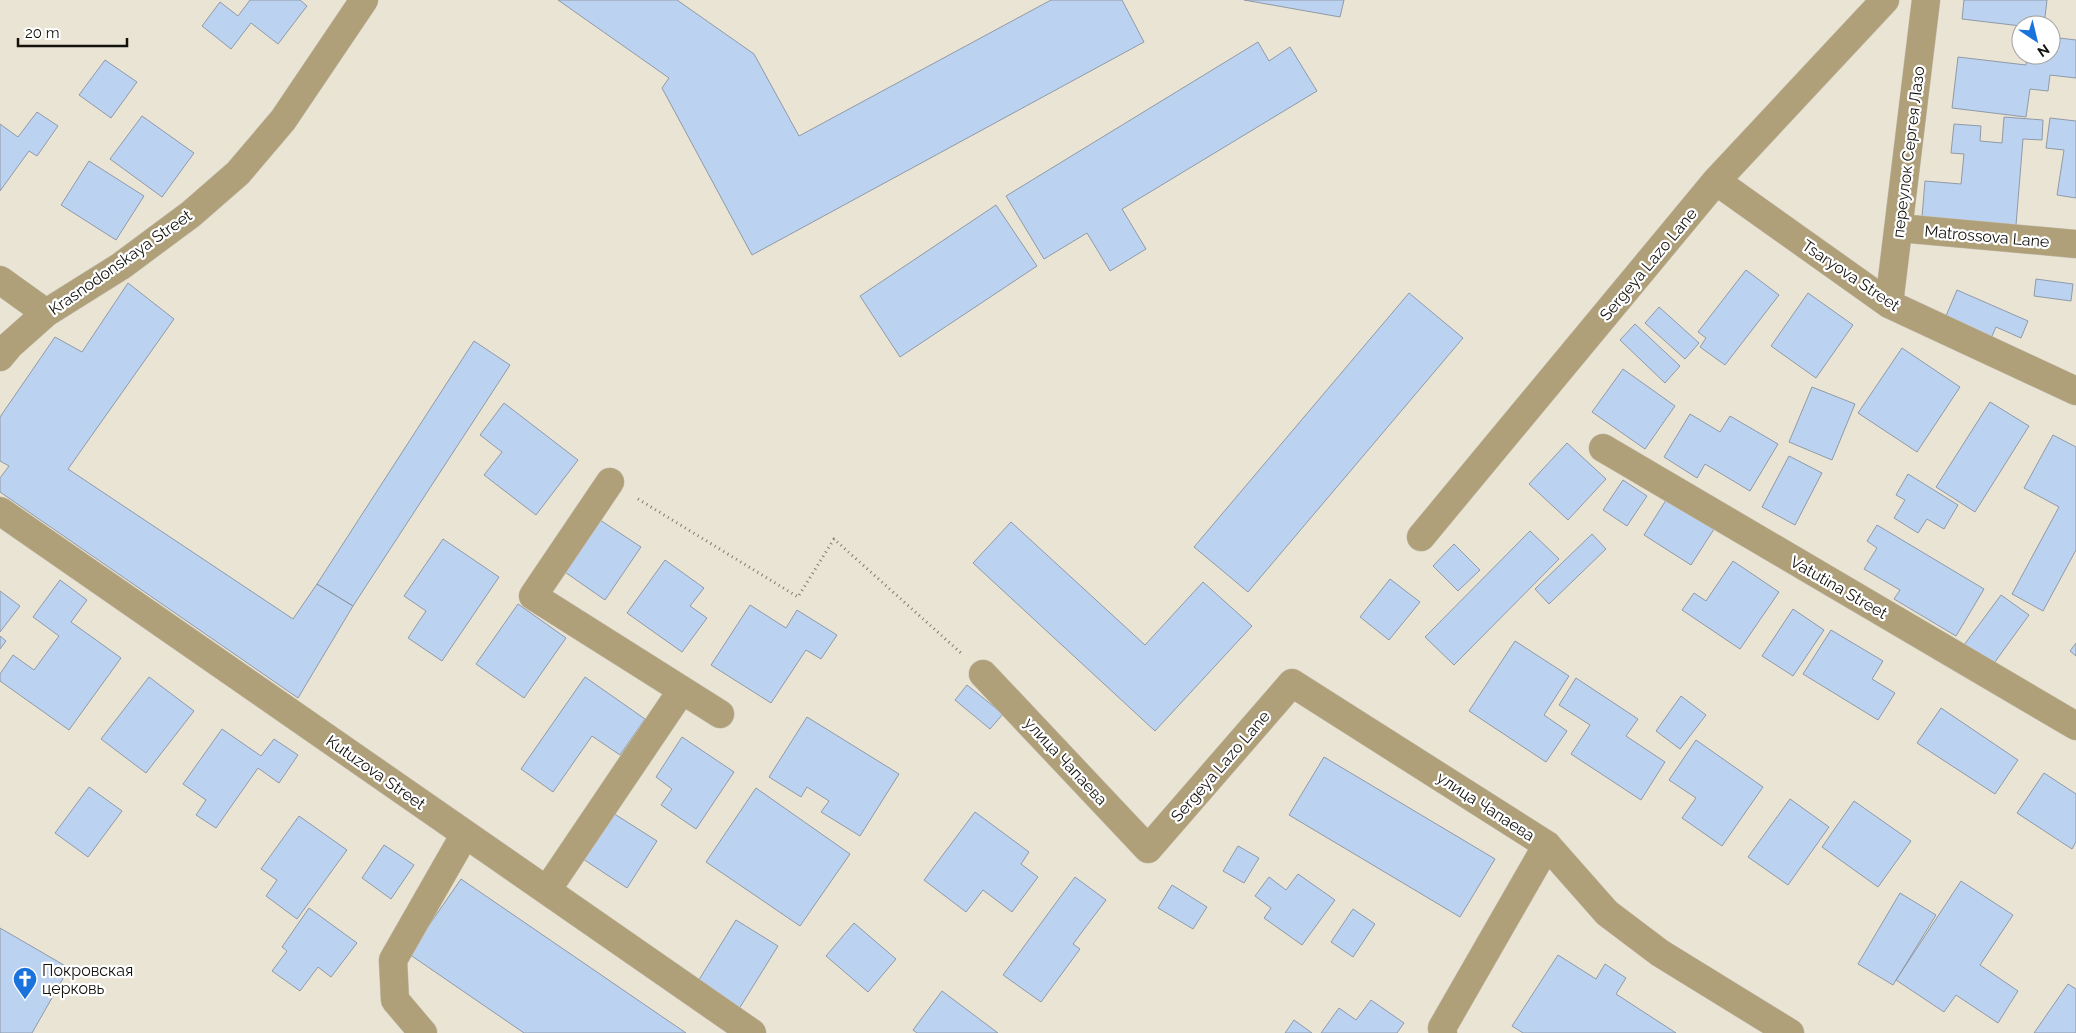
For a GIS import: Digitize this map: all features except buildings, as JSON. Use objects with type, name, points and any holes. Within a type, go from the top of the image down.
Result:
[{"type":"street","name":"Krasnodonskaya Street","points":[[0,357],[10,345],[46,313],[121,266],[191,214],[238,174],[283,120],[364,0]]},
{"type":"street","name":"Sergeya Lazo Lane","points":[[1421,537],[1716,181],[1885,0]]},
{"type":"street","name":"переулок Сергея Лазо","points":[[1889,304],[1926,0]]},
{"type":"street","name":"Tsaryova Street","points":[[1716,181],[1889,304],[2076,391]]},
{"type":"street","name":"Matrossova Lane","points":[[1898,228],[2076,244]]},
{"type":"street","points":[[0,280],[46,313]]},
{"type":"street","name":"Vatutina Street","points":[[1603,448],[2076,726]]},
{"type":"street","points":[[610,482],[533,596],[720,714]]},
{"type":"street","name":"Kutuzova Street","points":[[0,511],[752,1033]]},
{"type":"street","name":"улица Чапаева","points":[[983,674],[1148,849]]},
{"type":"street","name":"Sergeya Lazo Lane","points":[[1148,849],[1292,683]]},
{"type":"street","name":"улица Чапаева","points":[[1292,683],[1547,845],[1607,913],[1660,953],[1790,1033]]},
{"type":"street","points":[[547,890],[682,690]]},
{"type":"street","points":[[423,1033],[395,1000],[393,960],[465,834]]},
{"type":"street","points":[[1443,1033],[1442,1028],[1547,845]]},
{"type":"path","points":[[610,482],[798,596],[834,539],[983,674]]},
{"type":"place","name":"Покровская церковь","points":[[25,1000]]}]
